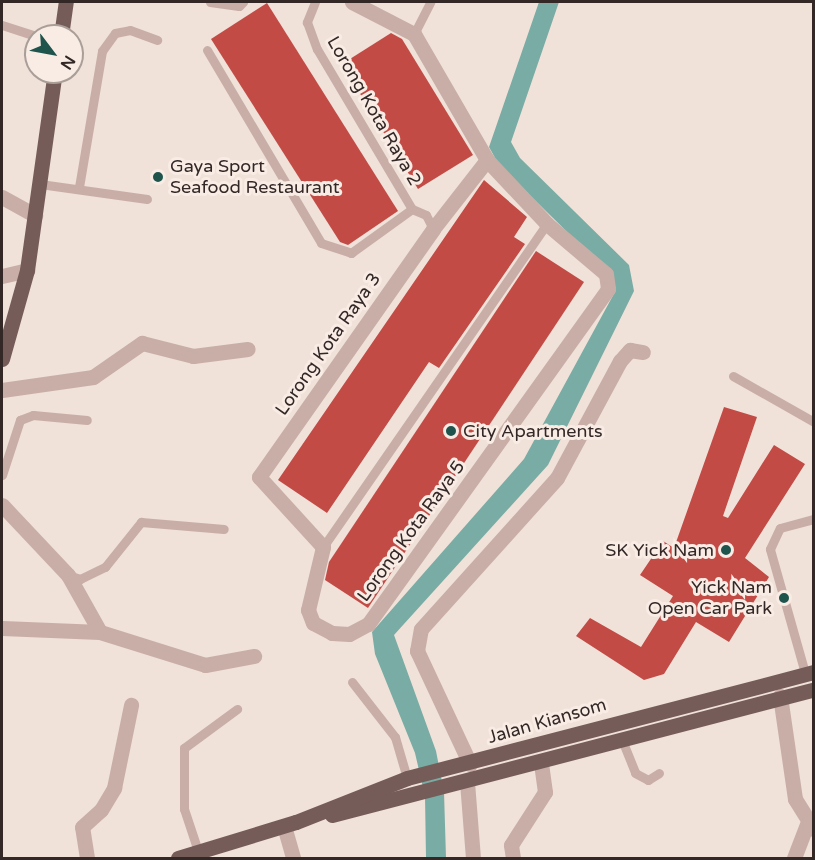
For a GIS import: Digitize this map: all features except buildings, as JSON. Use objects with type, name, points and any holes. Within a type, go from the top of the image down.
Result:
[{"type":"main road","points":[[63,24],[66,2]]},
{"type":"main road","points":[[2,359],[27,270],[54,84]]},
{"type":"main road","name":"Jalan Kiansom","points":[[178,858],[199,854],[290,824],[407,778],[809,672]]},
{"type":"main road","name":"Jalan Kiansom","points":[[290,824],[541,763],[780,696],[813,689]]},
{"type":"street","points":[[352,2],[414,34]]},
{"type":"street","name":"Lorong Kota Raya 5","points":[[323,547],[316,594],[308,610],[313,623],[332,633],[349,634],[368,624],[608,289],[606,274],[547,224],[487,160],[414,34]]},
{"type":"street","name":"Lorong Kota Raya 3","points":[[323,547],[259,477],[433,229],[487,160]]},
{"type":"street","points":[[2,197],[35,215]]},
{"type":"street","points":[[2,276],[27,270]]},
{"type":"street","points":[[2,390],[93,377],[142,343],[193,356],[248,350]]},
{"type":"street","points":[[463,765],[417,651],[421,629],[557,478],[620,361],[630,350],[643,352]]},
{"type":"street","points":[[2,505],[69,575],[100,632]]},
{"type":"street","points":[[2,628],[100,632],[205,665],[254,656]]},
{"type":"street","points":[[780,696],[795,799],[810,827],[794,858]]},
{"type":"street","points":[[87,858],[82,827],[101,810],[114,788],[131,705]]},
{"type":"street","points":[[513,858],[511,845],[545,792],[541,763]]},
{"type":"street","points":[[467,782],[473,858]]},
{"type":"street","points":[[290,824],[293,858]]},
{"type":"lane","points":[[210,2],[239,6],[243,2]]},
{"type":"lane","name":"Lorong Kota Raya 2","points":[[315,2],[307,22],[317,49],[412,209],[426,215],[433,229]]},
{"type":"lane","points":[[414,34],[430,2]]},
{"type":"lane","points":[[2,25],[24,32]]},
{"type":"lane","points":[[79,187],[102,51],[115,33],[123,32],[157,40]]},
{"type":"lane","points":[[207,50],[321,243],[351,253],[412,209]]},
{"type":"lane","points":[[40,184],[79,187],[147,199]]},
{"type":"lane","points":[[323,547],[547,224]]},
{"type":"lane","points":[[733,376],[813,422]]},
{"type":"lane","points":[[2,475],[20,420],[33,416],[87,420]]},
{"type":"lane","points":[[809,672],[770,549],[780,528],[813,519]]},
{"type":"lane","points":[[69,575],[80,579],[105,567],[141,522],[224,529]]},
{"type":"lane","points":[[352,682],[395,737],[407,778]]},
{"type":"lane","points":[[199,854],[184,809],[184,748],[237,709]]},
{"type":"lane","points":[[621,740],[635,773],[648,780],[659,772]]},
{"type":"water","points":[[539,2],[559,2],[511,142],[520,158],[629,265],[634,291],[548,465],[394,635],[436,751],[444,792],[446,858],[426,858],[425,796],[415,753],[375,654],[372,632],[524,459],[616,290],[610,274],[499,165],[489,147]]},
{"type":"place","name":"Gaya Sport Seafood Restaurant","points":[[158,177]]},
{"type":"place","name":"City Apartments","points":[[451,431]]},
{"type":"place","name":"SK Yick Nam","points":[[726,550]]},
{"type":"place","name":"Yick Nam Open Car Park","points":[[784,598]]}]
